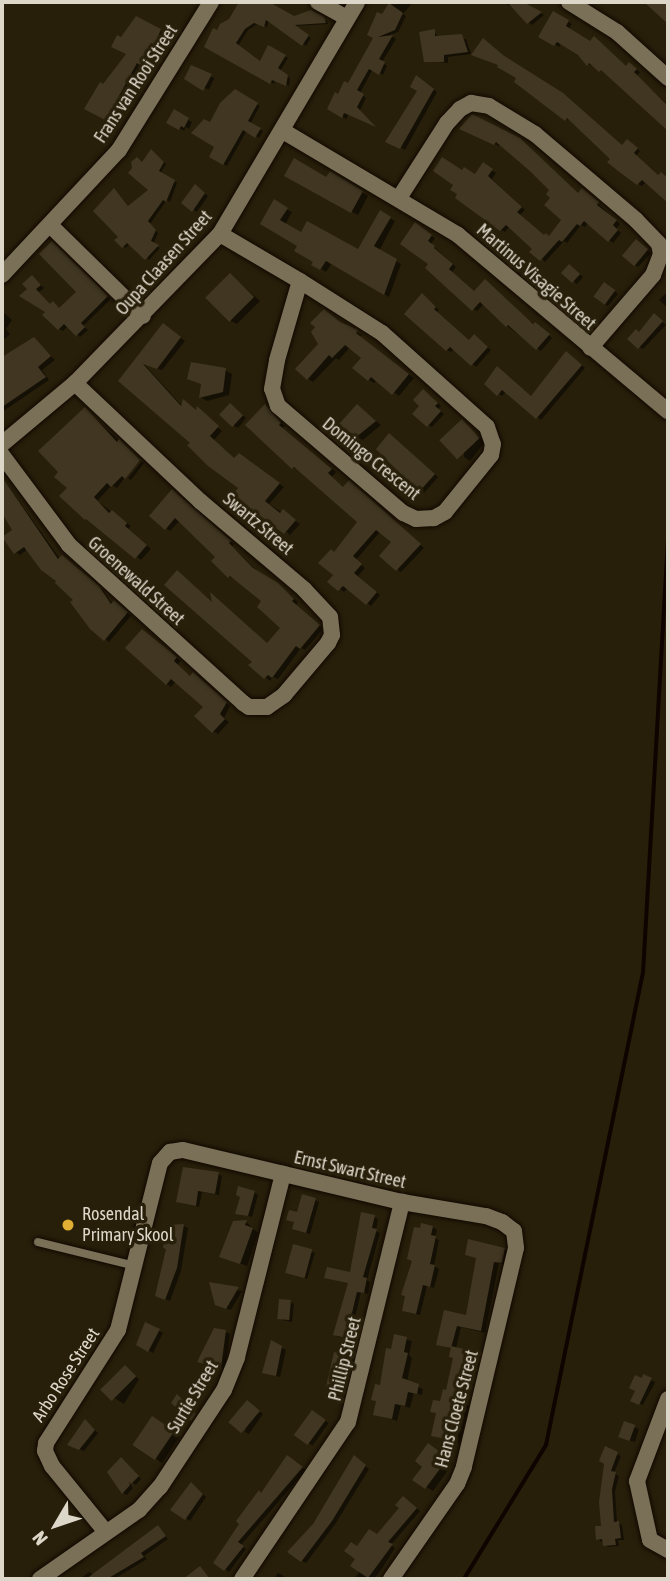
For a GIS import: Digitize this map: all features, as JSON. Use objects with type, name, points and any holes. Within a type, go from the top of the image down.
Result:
[{"type":"street","name":"Frans van Rooi Street","points":[[2,275],[119,150],[211,2]]},
{"type":"street","points":[[318,2],[347,18]]},
{"type":"street","name":"Oupa Claasen Street","points":[[2,444],[75,383],[220,234],[357,2]]},
{"type":"street","points":[[569,2],[617,32],[668,78]]},
{"type":"street","name":"Martinus Visagie Street","points":[[283,131],[458,235],[590,348],[653,275],[661,254],[659,244],[636,220],[535,134],[489,106],[471,103],[460,108],[447,123],[399,198]]},
{"type":"street","points":[[50,225],[143,316]]},
{"type":"street","name":"Domingo Crescent","points":[[220,234],[300,281],[382,332],[487,427],[493,444],[491,455],[444,512],[434,518],[416,519],[403,513],[278,406],[272,389],[277,360],[300,281]]},
{"type":"street","points":[[590,348],[668,411]]},
{"type":"street","name":"Swartz Street","points":[[75,383],[200,500],[304,589],[330,617],[333,625],[328,643],[284,695],[267,707]]},
{"type":"street","name":"Groenewald Street","points":[[2,456],[69,545],[243,703],[267,707]]},
{"type":"street","name":"Ernst Swart Street","points":[[176,1150],[402,1202],[486,1216],[502,1222],[514,1231]]},
{"type":"street","name":"Arbo Rose Street","points":[[105,1531],[52,1466],[45,1451],[50,1434],[118,1331],[160,1163],[176,1150]]},
{"type":"street","name":"Surtie Street","points":[[40,1579],[105,1531],[139,1510],[160,1487],[232,1376],[283,1174]]},
{"type":"street","name":"Phillip Street","points":[[242,1579],[348,1422],[402,1202]]},
{"type":"street","name":"Hans Cloete Street","points":[[391,1579],[457,1484],[464,1467],[515,1253],[514,1231]]},
{"type":"street","points":[[668,1399],[637,1481],[650,1540],[668,1550]]},
{"type":"lane","points":[[38,1242],[135,1266]]},
{"type":"building","points":[[239,2],[269,2],[294,16],[311,10],[324,17],[326,23],[295,25],[309,35],[302,46],[266,20],[264,27],[254,23],[245,29],[236,43],[260,61],[268,45],[286,55],[278,68],[288,75],[286,86],[272,80],[270,84],[204,47],[213,28],[217,30],[220,24],[229,19]]},
{"type":"building","points":[[507,2],[523,2],[542,12],[527,24]]},
{"type":"building","points":[[644,2],[668,2],[668,24]]},
{"type":"building","points":[[389,3],[403,13],[395,30],[378,37],[393,35],[379,59],[385,62],[379,75],[369,69],[357,90],[364,94],[357,107],[376,127],[344,113],[342,118],[327,109],[335,92],[338,94],[344,81],[348,83],[373,38],[367,35],[377,12],[382,14]]},
{"type":"building","points":[[553,11],[569,20],[566,26],[590,41],[594,36],[626,66],[629,62],[637,69],[634,72],[668,106],[668,131],[601,70],[599,72],[589,63],[587,66],[578,55],[557,42],[554,46],[538,37]]},
{"type":"building","points":[[136,16],[161,29],[155,45],[151,43],[141,66],[137,63],[119,96],[123,99],[118,106],[122,108],[113,124],[84,109],[100,82],[103,84],[126,54],[111,47],[117,35],[121,37]]},
{"type":"building","points":[[435,29],[435,36],[462,34],[468,52],[444,55],[444,62],[424,62],[419,32]]},
{"type":"building","points":[[483,38],[503,55],[563,93],[622,145],[627,139],[638,148],[634,153],[658,175],[661,172],[668,178],[668,203],[642,180],[637,185],[607,162],[610,159],[567,118],[565,121],[514,82],[516,78],[497,67],[498,65],[471,55]]},
{"type":"building","points":[[191,65],[212,74],[203,91],[184,79]]},
{"type":"building","points":[[416,75],[434,89],[400,149],[385,142],[417,91],[410,87]]},
{"type":"building","points":[[235,89],[258,103],[248,121],[261,128],[255,138],[243,130],[223,165],[209,157],[214,147],[191,133],[204,119],[210,122],[220,103]]},
{"type":"building","points":[[174,109],[189,118],[184,128],[181,126],[179,130],[166,123]]},
{"type":"building","points":[[472,114],[520,138],[578,193],[582,188],[599,202],[597,205],[617,220],[613,225],[618,230],[608,242],[584,221],[580,226],[577,224],[562,242],[559,240],[540,261],[529,252],[532,249],[506,225],[500,231],[455,198],[457,194],[450,190],[453,185],[433,171],[442,157],[462,170],[464,167],[475,174],[483,162],[493,169],[488,176],[522,207],[517,212],[544,235],[546,233],[549,236],[561,220],[544,205],[550,198],[546,194],[549,190],[531,172],[496,142],[494,145],[459,129]]},
{"type":"building","points":[[151,149],[164,162],[159,171],[175,180],[166,202],[163,200],[148,221],[156,230],[151,241],[159,245],[145,260],[127,243],[122,248],[114,240],[118,237],[93,211],[114,188],[128,206],[148,190],[128,173],[132,168],[131,162],[137,157],[142,162]]},
{"type":"building","points":[[294,158],[326,177],[330,171],[363,191],[351,213],[284,176]]},
{"type":"building","points":[[195,184],[205,193],[192,212],[181,203]]},
{"type":"building","points":[[274,199],[288,208],[280,220],[301,232],[307,221],[358,249],[380,210],[391,217],[374,246],[397,259],[384,295],[326,261],[320,270],[311,265],[313,262],[294,251],[297,246],[260,224]]},
{"type":"building","points":[[415,222],[432,235],[428,241],[453,264],[449,269],[474,291],[485,279],[533,324],[535,322],[550,334],[536,350],[480,302],[472,311],[425,268],[428,264],[400,244]]},
{"type":"building","points":[[636,239],[648,249],[634,266],[622,256]]},
{"type":"building","points":[[52,241],[108,296],[81,323],[85,327],[76,336],[64,324],[58,330],[42,315],[45,312],[19,296],[27,289],[22,284],[32,275],[41,285],[36,289],[50,304],[53,301],[59,308],[76,292],[39,254]]},
{"type":"building","points":[[569,264],[580,274],[572,283],[561,273]]},
{"type":"building","points":[[230,273],[254,297],[229,322],[205,298]]},
{"type":"building","points":[[604,282],[615,290],[605,305],[593,297]]},
{"type":"building","points":[[422,293],[436,307],[434,309],[469,340],[474,334],[488,347],[471,366],[450,347],[446,351],[404,314]]},
{"type":"building","points":[[324,309],[340,322],[358,330],[356,333],[409,374],[392,395],[371,377],[368,381],[352,368],[361,358],[345,345],[332,358],[329,355],[307,380],[295,369],[318,344],[311,332],[315,327],[310,323]]},
{"type":"building","points":[[654,313],[663,321],[638,349],[627,339],[636,329],[639,332]]},
{"type":"building","points":[[163,323],[181,337],[157,369],[143,364],[181,406],[183,399],[196,410],[197,406],[219,426],[210,436],[234,458],[239,453],[280,483],[265,501],[280,513],[283,509],[296,520],[284,534],[232,495],[238,488],[208,466],[187,445],[190,443],[118,381]]},
{"type":"building","points":[[34,337],[51,356],[38,367],[46,377],[2,407],[2,357]]},
{"type":"building","points":[[566,351],[582,365],[536,419],[502,390],[497,396],[484,384],[497,366],[531,396]]},
{"type":"building","points":[[191,362],[226,368],[223,392],[199,398],[201,384],[187,379]]},
{"type":"building","points":[[423,389],[438,403],[435,406],[441,411],[427,427],[412,414],[419,406],[413,400]]},
{"type":"building","points":[[230,403],[243,415],[232,427],[219,415]]},
{"type":"building","points":[[265,404],[281,423],[279,425],[332,469],[328,473],[343,487],[349,480],[421,544],[396,571],[379,556],[391,542],[376,530],[353,556],[362,564],[354,573],[377,592],[366,605],[343,586],[338,591],[327,582],[333,575],[318,563],[331,549],[334,552],[357,522],[294,467],[292,469],[245,425]]},
{"type":"building","points":[[357,404],[376,421],[355,438],[339,424]]},
{"type":"building","points":[[85,407],[117,442],[119,439],[140,460],[125,479],[122,476],[111,487],[107,483],[94,497],[109,513],[112,510],[127,523],[125,526],[147,545],[135,559],[59,496],[67,488],[54,477],[58,472],[38,451]]},
{"type":"building","points":[[462,419],[480,438],[457,459],[439,440]]},
{"type":"building","points":[[389,433],[435,474],[419,492],[376,449]]},
{"type":"building","points":[[2,477],[58,559],[62,555],[99,586],[111,604],[114,600],[128,612],[104,641],[90,629],[70,602],[73,600],[56,581],[41,570],[24,547],[14,554],[2,537],[12,530],[2,513]]},
{"type":"building","points":[[172,489],[231,541],[229,543],[253,568],[278,583],[294,599],[292,601],[320,625],[300,649],[296,646],[272,678],[268,675],[264,679],[248,665],[252,662],[164,585],[177,570],[212,602],[210,592],[267,643],[280,628],[257,607],[261,601],[230,576],[228,578],[211,561],[215,557],[175,518],[165,530],[149,516]]},
{"type":"building","points":[[142,629],[177,657],[174,661],[190,676],[193,672],[227,702],[220,714],[225,719],[212,733],[194,716],[203,707],[171,679],[166,685],[125,648]]},
{"type":"building","points":[[183,1167],[219,1172],[215,1194],[198,1191],[196,1206],[176,1202]]},
{"type":"building","points":[[238,1186],[255,1191],[248,1216],[235,1214],[240,1197],[236,1195]]},
{"type":"building","points":[[302,1194],[316,1198],[306,1233],[292,1229],[294,1222],[286,1220],[289,1210],[297,1212]]},
{"type":"building","points":[[361,1212],[375,1215],[372,1228],[377,1229],[363,1277],[367,1278],[364,1293],[357,1292],[346,1338],[333,1335],[348,1283],[324,1278],[327,1267],[350,1272]]},
{"type":"building","points":[[247,1220],[245,1225],[253,1228],[240,1264],[219,1257],[233,1221]]},
{"type":"building","points":[[421,1223],[433,1226],[431,1235],[436,1236],[430,1264],[435,1265],[430,1287],[423,1285],[416,1314],[402,1311],[405,1296],[401,1295],[412,1261],[407,1259],[414,1227],[420,1228]]},
{"type":"building","points":[[184,1224],[177,1268],[165,1300],[155,1296],[166,1249],[163,1248],[168,1225]]},
{"type":"building","points":[[468,1239],[505,1248],[502,1263],[494,1262],[481,1331],[457,1326],[451,1348],[436,1345],[444,1310],[466,1315],[476,1258],[465,1255]]},
{"type":"building","points":[[293,1244],[312,1249],[305,1278],[285,1273]]},
{"type":"building","points":[[209,1282],[239,1287],[226,1309],[215,1305]]},
{"type":"building","points":[[279,1299],[291,1300],[289,1320],[277,1319]]},
{"type":"building","points":[[145,1322],[160,1329],[148,1352],[136,1345]]},
{"type":"building","points":[[214,1328],[226,1330],[221,1368],[197,1362]]},
{"type":"building","points":[[394,1334],[407,1337],[404,1352],[408,1353],[402,1378],[419,1384],[417,1394],[408,1392],[405,1406],[395,1404],[392,1419],[373,1415],[376,1401],[371,1400],[375,1384],[380,1385],[386,1348],[391,1349]]},
{"type":"building","points":[[271,1340],[282,1346],[276,1376],[262,1373]]},
{"type":"building","points":[[451,1346],[473,1351],[470,1367],[465,1366],[458,1401],[465,1402],[456,1441],[431,1436],[436,1413],[430,1412],[433,1400],[440,1401],[443,1389],[446,1390],[453,1358],[449,1357]]},
{"type":"building","points":[[334,1352],[352,1356],[343,1392],[326,1388]]},
{"type":"building","points":[[125,1365],[136,1376],[112,1401],[100,1390]]},
{"type":"building","points":[[643,1374],[652,1378],[639,1405],[630,1401],[635,1391],[629,1388],[635,1375],[642,1378]]},
{"type":"building","points":[[177,1394],[196,1414],[191,1421],[171,1403]]},
{"type":"building","points":[[247,1400],[260,1411],[241,1433],[228,1422]]},
{"type":"building","points":[[312,1410],[326,1420],[308,1445],[294,1435]]},
{"type":"building","points":[[152,1416],[174,1431],[155,1460],[132,1445]]},
{"type":"building","points":[[85,1419],[95,1430],[79,1450],[67,1445]]},
{"type":"building","points":[[624,1421],[635,1425],[629,1441],[618,1437]]},
{"type":"building","points":[[428,1443],[448,1458],[425,1489],[412,1480],[422,1467],[415,1461]]},
{"type":"building","points":[[605,1446],[618,1452],[611,1471],[616,1472],[612,1489],[614,1522],[619,1521],[621,1538],[615,1539],[616,1545],[603,1546],[602,1539],[596,1540],[595,1526],[601,1526],[599,1502],[604,1464],[599,1461]]},
{"type":"building","points":[[287,1455],[303,1467],[238,1542],[244,1546],[224,1571],[213,1563],[239,1524],[236,1521],[259,1490],[261,1493]]},
{"type":"building","points":[[354,1455],[366,1465],[332,1521],[301,1562],[287,1552],[313,1524]]},
{"type":"building","points":[[121,1457],[139,1476],[131,1484],[129,1482],[130,1485],[122,1494],[107,1472]]},
{"type":"building","points":[[191,1482],[203,1494],[185,1520],[170,1510]]},
{"type":"building","points":[[403,1496],[417,1508],[388,1542],[393,1544],[368,1578],[350,1566],[355,1559],[344,1551],[351,1542],[357,1546],[369,1529],[377,1534],[399,1508],[395,1505]]},
{"type":"building","points":[[158,1525],[166,1536],[141,1553],[144,1557],[107,1579],[86,1579]]},
{"type":"building","points":[[200,1566],[210,1579],[183,1579]]},
{"type":"waterway","points":[[464,1579],[546,1445],[643,973],[668,543]]},
{"type":"place","name":"Rosendal Primary Skool","points":[[68,1225]]}]
